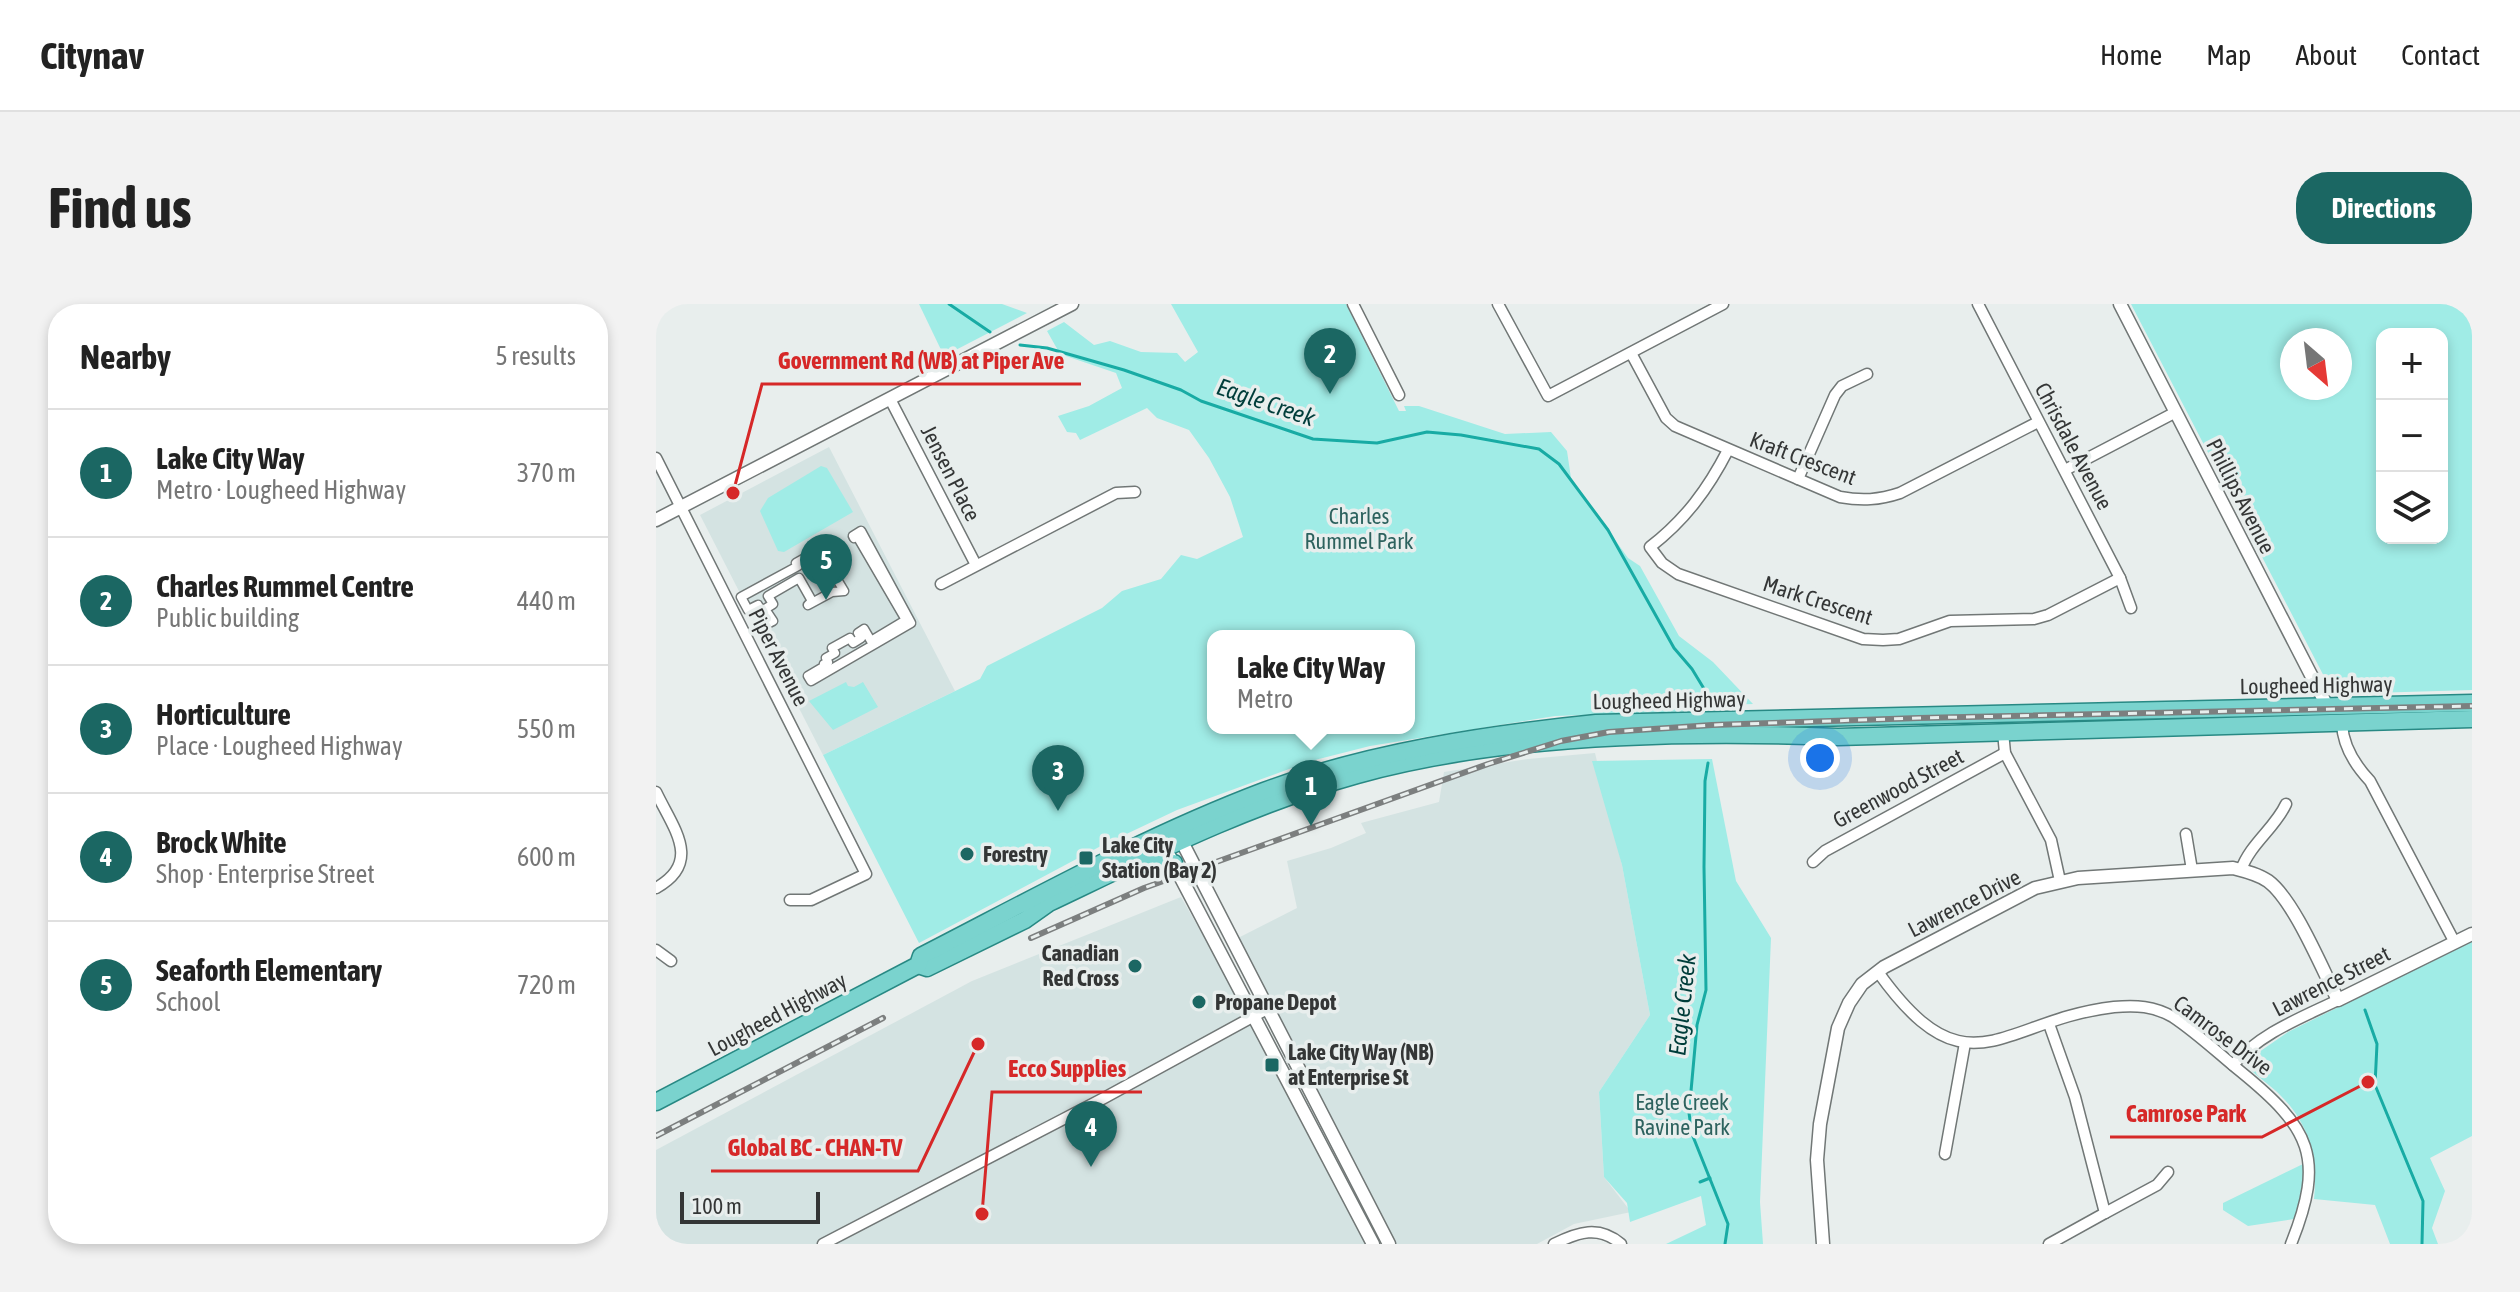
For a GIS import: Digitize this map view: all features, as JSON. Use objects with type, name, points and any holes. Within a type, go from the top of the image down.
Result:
[{"type":"main road","name":"Lougheed Highway","points":[[918,965],[927,968],[1025,920],[1049,903],[1171,843],[1267,790],[1398,754],[1522,732],[1575,725],[2472,703]]},
{"type":"main road","name":"Lougheed Highway","points":[[656,1102],[918,965],[921,956],[1171,843],[1359,774],[1461,753],[1588,739],[2472,719]]},
{"type":"street","points":[[656,520],[1072,304]]},
{"type":"street","points":[[1353,304],[1399,395]]},
{"type":"street","points":[[1498,304],[1548,396],[1723,304]]},
{"type":"street","name":"Chrisdale Avenue","points":[[1978,304],[2120,578],[2131,608]]},
{"type":"street","name":"Phillips Avenue","points":[[2120,304],[2327,706]]},
{"type":"street","name":"Kraft Crescent","points":[[1631,353],[1666,418],[1675,426],[1840,497],[1860,501],[1900,493],[2038,422]]},
{"type":"street","points":[[1798,479],[1835,395],[1842,386],[1867,374]]},
{"type":"street","name":"Jensen Place","points":[[890,399],[976,565]]},
{"type":"street","points":[[2065,470],[2176,412]]},
{"type":"street","name":"Mark Crescent","points":[[1728,450],[1706,490],[1688,514],[1650,547],[1662,563],[1678,574],[1863,639],[1899,639],[1950,621],[2034,619],[2048,615],[2120,578]]},
{"type":"street","name":"Piper Avenue","points":[[656,458],[866,874],[811,900],[790,900]]},
{"type":"street","points":[[941,584],[1116,493],[1135,492]]},
{"type":"street","points":[[861,531],[911,623],[811,681],[808,676],[825,666],[828,662],[826,658],[835,653],[832,648],[850,638],[853,643],[861,638],[858,633],[864,629],[871,641],[906,620],[857,536],[854,538],[861,531]]},
{"type":"street","points":[[817,546],[844,591],[832,592],[808,605],[812,601],[799,578],[768,596],[773,604],[765,609],[773,621],[767,624],[758,605],[748,610],[741,597],[798,566],[796,563],[812,554],[817,546]]},
{"type":"street","points":[[2342,724],[2350,754],[2370,781],[2454,941],[2472,934]]},
{"type":"street","points":[[2003,732],[2005,753],[2048,832],[2060,881]]},
{"type":"street","name":"Greenwood Street","points":[[1813,862],[1825,851],[2005,753]]},
{"type":"street","points":[[656,792],[680,841],[681,863],[668,881],[656,888]]},
{"type":"street","points":[[2241,870],[2259,841],[2279,819],[2286,804]]},
{"type":"street","points":[[2186,834],[2192,870]]},
{"type":"street","points":[[1171,843],[1267,1009],[1389,1244]]},
{"type":"street","points":[[1171,843],[1254,1017],[1373,1244]]},
{"type":"street","name":"Lawrence Drive","points":[[1823,1244],[1818,1137],[1835,1040],[1853,996],[1862,984],[1878,972],[2015,897],[2060,881],[2192,870],[2241,870],[2266,879],[2285,899],[2338,1000]]},
{"type":"street","name":"Lawrence Street","points":[[2233,1065],[2258,1041],[2454,941]]},
{"type":"street","points":[[656,950],[671,961]]},
{"type":"street","points":[[1878,972],[1896,997],[1918,1018],[1936,1031],[1965,1043],[1945,1154]]},
{"type":"street","name":"Camrose Drive","points":[[1965,1043],[1996,1042],[2093,1010],[2133,1005],[2150,1007],[2181,1022],[2282,1107],[2295,1123],[2305,1145],[2309,1167],[2304,1212],[2291,1244]]},
{"type":"street","points":[[823,1244],[1267,1009]]},
{"type":"street","points":[[2049,1024],[2075,1097],[2105,1213]]},
{"type":"street","points":[[2049,1244],[2157,1185],[2168,1172]]},
{"type":"street","points":[[1554,1244],[1583,1232],[1599,1231],[1621,1244]]},
{"type":"shaded area","points":[[829,447],[955,691],[823,755],[700,515]]},
{"type":"shaded area","points":[[1595,753],[1622,865],[1650,1015],[1599,1092],[1604,1177],[1631,1212],[1574,1224],[1537,1244],[1396,1244],[1238,938],[1297,908],[1287,861],[1331,848],[1366,833],[1361,823],[1439,802],[1444,772],[1528,759]]},
{"type":"shaded area","points":[[1181,897],[1236,993],[1368,1244],[656,1244],[656,1150],[972,981]]},
{"type":"green space","points":[[919,304],[1002,304],[1027,313],[944,356]]},
{"type":"green space","name":"Charles Rummel Park","points":[[1171,304],[1346,304],[1399,411],[1406,411],[1404,406],[1419,406],[1505,434],[1551,432],[1567,451],[1571,478],[1628,558],[1640,566],[1679,636],[1713,662],[1753,704],[1723,705],[1725,710],[1555,716],[1370,746],[1311,761],[1177,810],[1099,847],[919,943],[823,755],[980,679],[987,666],[1102,608],[1122,591],[1161,579],[1181,555],[1197,559],[1243,537],[1230,497],[1209,458],[1189,430],[1157,418],[1147,408],[1080,440],[1076,433],[1067,432],[1058,416],[1089,406],[1122,388],[1116,373],[1060,354],[1047,331],[1064,322],[1094,345],[1110,341],[1141,352],[1177,353],[1185,362],[1198,352]]},
{"type":"green space","points":[[2131,304],[2472,304],[2472,690],[2338,694],[2330,688]]},
{"type":"green space","points":[[821,466],[827,468],[853,512],[784,552],[778,551],[760,511],[768,498]]},
{"type":"green space","points":[[846,682],[854,687],[863,682],[878,707],[833,730],[809,701]]},
{"type":"green space","name":"Eagle Creek Ravine Park","points":[[1712,759],[1736,881],[1771,938],[1760,1202],[1763,1244],[1666,1244],[1706,1225],[1701,1196],[1630,1222],[1627,1203],[1604,1177],[1599,1092],[1650,1015],[1622,865],[1592,761]]},
{"type":"green space","points":[[2472,941],[2472,1136],[2430,1158],[2445,1191],[2432,1228],[2438,1244],[2390,1244],[2375,1205],[2314,1199],[2315,1171],[2305,1131],[2291,1107],[2248,1067],[2249,1059],[2288,1032]]},
{"type":"green space","points":[[2303,1164],[2303,1192],[2294,1219],[2248,1226],[2223,1210],[2223,1203]]},
{"type":"waterway","name":"Eagle Creek","points":[[949,304],[990,332]]},
{"type":"waterway","name":"Eagle Creek","points":[[1020,345],[1047,348],[1124,370],[1181,390],[1201,401],[1313,439],[1377,443],[1427,432],[1539,449],[1559,464],[1608,530],[1674,648],[1692,669],[1709,697]]},
{"type":"waterway","name":"Eagle Creek","points":[[1708,763],[1704,867],[1706,990],[1697,1025],[1689,1113],[1692,1134],[1728,1224],[1725,1244]]},
{"type":"waterway","points":[[2365,1010],[2377,1044],[2375,1085],[2423,1201],[2422,1244]]},
{"type":"waterway","points":[[1700,1182],[1710,1178]]},
{"type":"railway","points":[[1031,938],[1144,888],[1488,764],[1561,741],[1609,732],[1919,718],[2472,706]]},
{"type":"railway","points":[[656,1136],[883,1018]]},
{"type":"place","name":"Charles Rummel Centre","points":[[1330,394]]},
{"type":"place","name":"Government Rd (WB) at Piper Ave","points":[[733,493]]},
{"type":"place","name":"Seaforth Elementary","points":[[826,600]]},
{"type":"place","name":"Horticulture","points":[[1058,811]]},
{"type":"place","name":"Lake City Way","points":[[1311,826]]},
{"type":"place","name":"Forestry","points":[[967,854]]},
{"type":"place","name":"Lake City Station (Bay 2)","points":[[1086,858]]},
{"type":"place","name":"Canadian Red Cross","points":[[1135,966]]},
{"type":"place","name":"Propane Depot","points":[[1199,1002]]},
{"type":"place","name":"Global BC - CHAN-TV","points":[[978,1044]]},
{"type":"place","name":"Lake City Way (NB) at Enterprise St","points":[[1272,1065]]},
{"type":"place","name":"Camrose Park","points":[[2368,1082]]},
{"type":"place","name":"Brock White","points":[[1091,1167]]},
{"type":"place","name":"Ecco Supplies","points":[[982,1214]]}]
